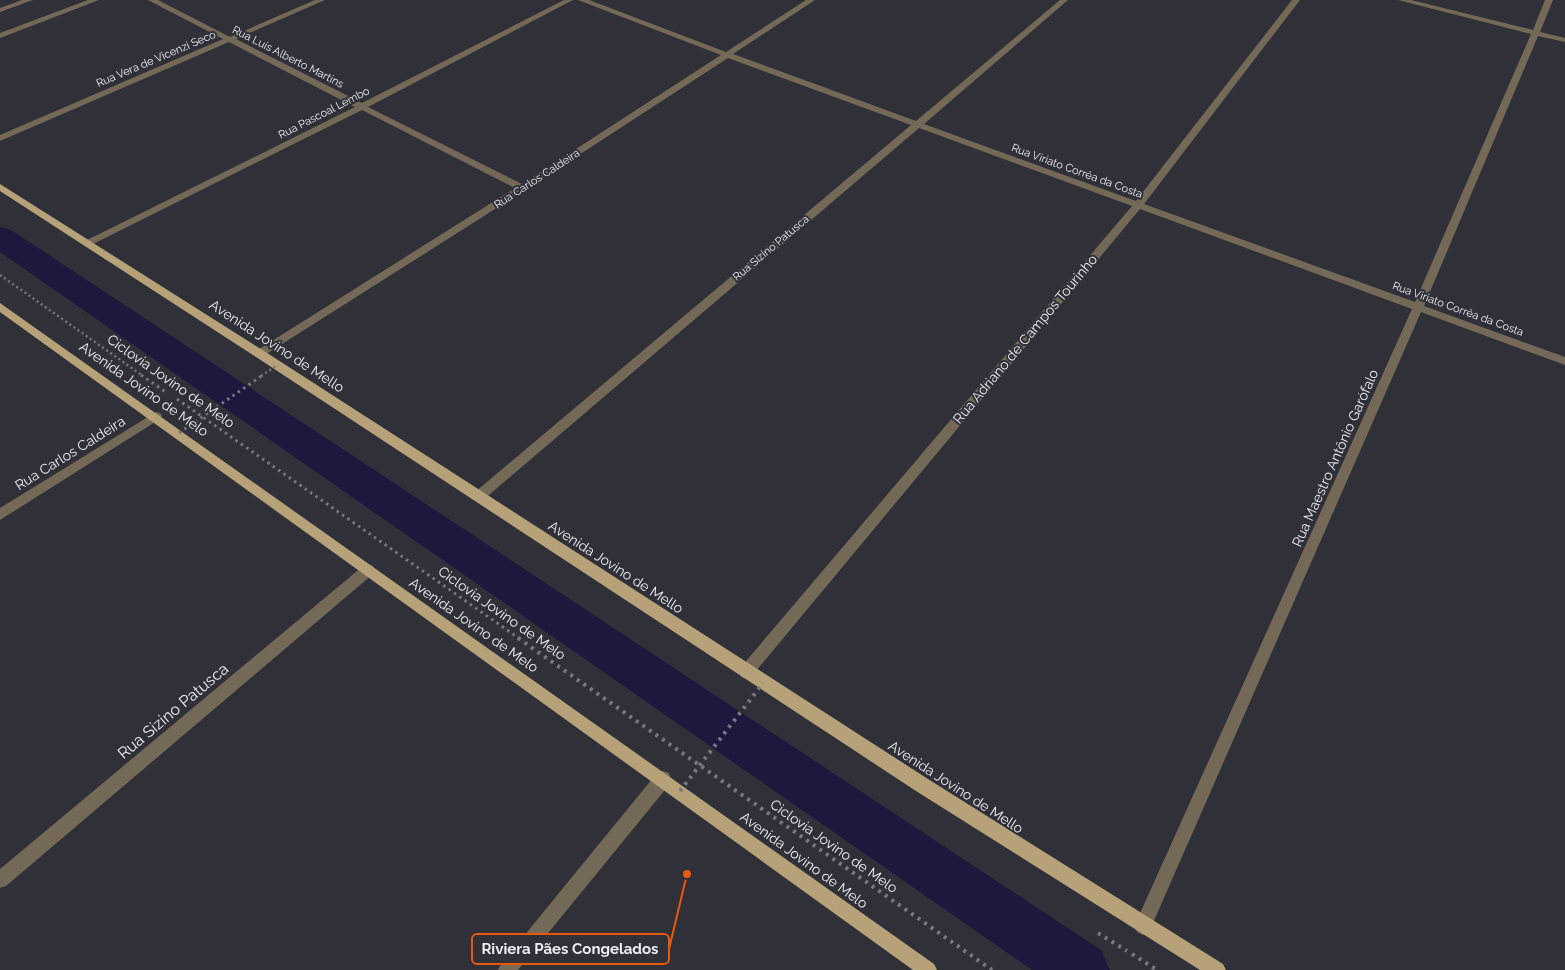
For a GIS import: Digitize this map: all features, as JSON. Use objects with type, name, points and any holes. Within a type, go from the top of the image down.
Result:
[{"type":"main road","name":"Avenida Jovino de Mello","points":[[0,187],[479,496],[746,672],[1143,926],[1217,970]]},
{"type":"main road","name":"Avenida Jovino de Melo","points":[[0,307],[156,416],[368,570],[680,791],[928,970]]},
{"type":"street","points":[[0,10],[29,0]]},
{"type":"street","points":[[0,36],[95,0]]},
{"type":"street","name":"Rua Luís Alberto Martins","points":[[152,0],[522,188]]},
{"type":"street","name":"Rua Vera de Vicenzi Seco","points":[[0,138],[321,0]]},
{"type":"street","name":"Rua Pascoal Lembo","points":[[88,243],[361,107],[569,0]]},
{"type":"street","name":"Rua Viriato Corrêa da Costa","points":[[582,0],[1565,361]]},
{"type":"street","name":"Rua Carlos Caldeira","points":[[260,354],[522,188],[811,0]]},
{"type":"street","name":"Rua Sizino Patusca","points":[[479,496],[1064,0]]},
{"type":"street","name":"Rua Adriano de Campos Tourinho","points":[[746,672],[1138,205],[1296,0]]},
{"type":"street","points":[[1402,0],[1565,40]]},
{"type":"street","name":"Rua Maestro Antônio Garófalo","points":[[1143,926],[1419,306],[1549,0]]},
{"type":"street","name":"Rua Carlos Caldeira","points":[[0,515],[156,416]]},
{"type":"street","name":"Rua Sizino Patusca","points":[[0,880],[368,570]]},
{"type":"street","points":[[506,970],[663,779]]},
{"type":"path","name":"Ciclovia Jovino de Melo","points":[[0,275],[992,970]]},
{"type":"path","points":[[179,433],[276,366]]},
{"type":"path","points":[[680,791],[763,682]]},
{"type":"waterway","points":[[0,237],[1081,970]]},
{"type":"place","name":"Riviera Pães Congelados","points":[[687,874]]}]
